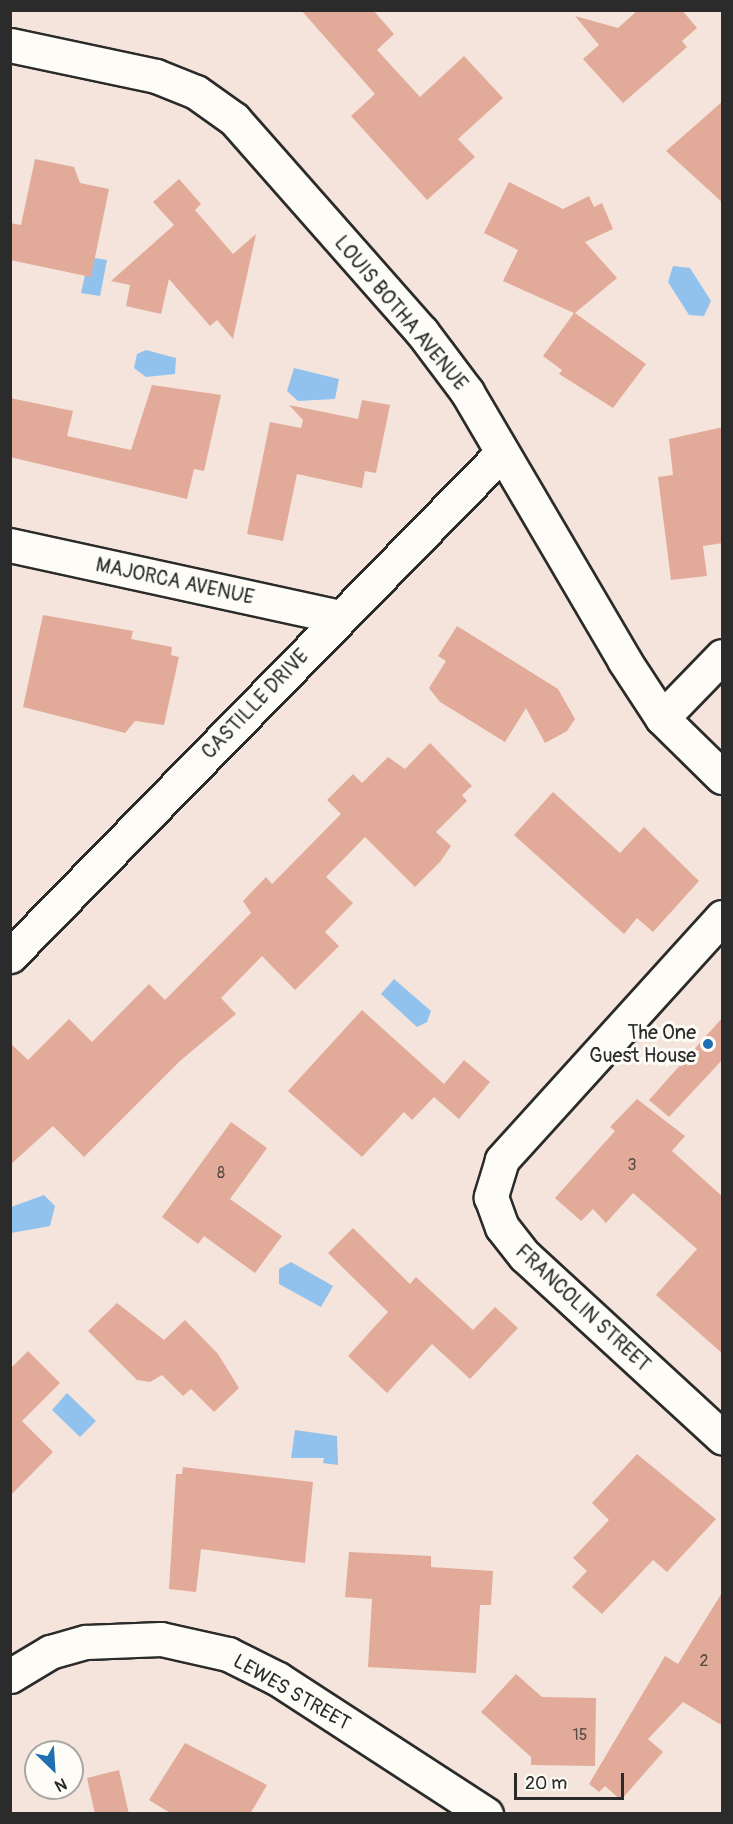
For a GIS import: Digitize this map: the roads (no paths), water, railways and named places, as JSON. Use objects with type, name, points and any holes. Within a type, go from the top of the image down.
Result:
[{"type":"street","name":"LOUIS BOTHA AVENUE","points":[[10,45],[156,76],[196,92],[234,119],[422,332],[467,392],[501,454],[662,718],[723,777]]},
{"type":"street","name":"CASTILLE DRIVE","points":[[10,956],[339,617],[501,454]]},
{"type":"street","name":"MAJORCA AVENUE","points":[[10,545],[339,617]]},
{"type":"street","points":[[662,718],[723,656]]},
{"type":"street","name":"FRANCOLIN STREET","points":[[723,917],[502,1160],[491,1197],[502,1227],[525,1256],[723,1437]]},
{"type":"street","name":"LEWES STREET","points":[[10,1676],[50,1652],[86,1642],[161,1639],[228,1654],[278,1679],[486,1814]]},
{"type":"water","points":[[89,257],[107,260],[100,296],[81,293]]},
{"type":"water","points":[[673,266],[690,268],[711,301],[704,316],[689,315],[668,282]]},
{"type":"water","points":[[146,350],[176,358],[175,374],[146,377],[134,368],[137,354]]},
{"type":"water","points":[[294,368],[339,379],[335,399],[298,401],[287,391]]},
{"type":"water","points":[[394,979],[431,1011],[427,1022],[417,1027],[381,994]]},
{"type":"water","points":[[44,1195],[55,1206],[50,1226],[11,1233],[11,1207]]},
{"type":"water","points":[[291,1262],[333,1286],[321,1307],[279,1284],[279,1269]]},
{"type":"water","points":[[67,1393],[96,1421],[80,1437],[52,1410]]},
{"type":"water","points":[[295,1430],[337,1436],[338,1465],[323,1463],[324,1458],[291,1458]]},
{"type":"place","name":"The One Guest House","points":[[708,1044]]}]
